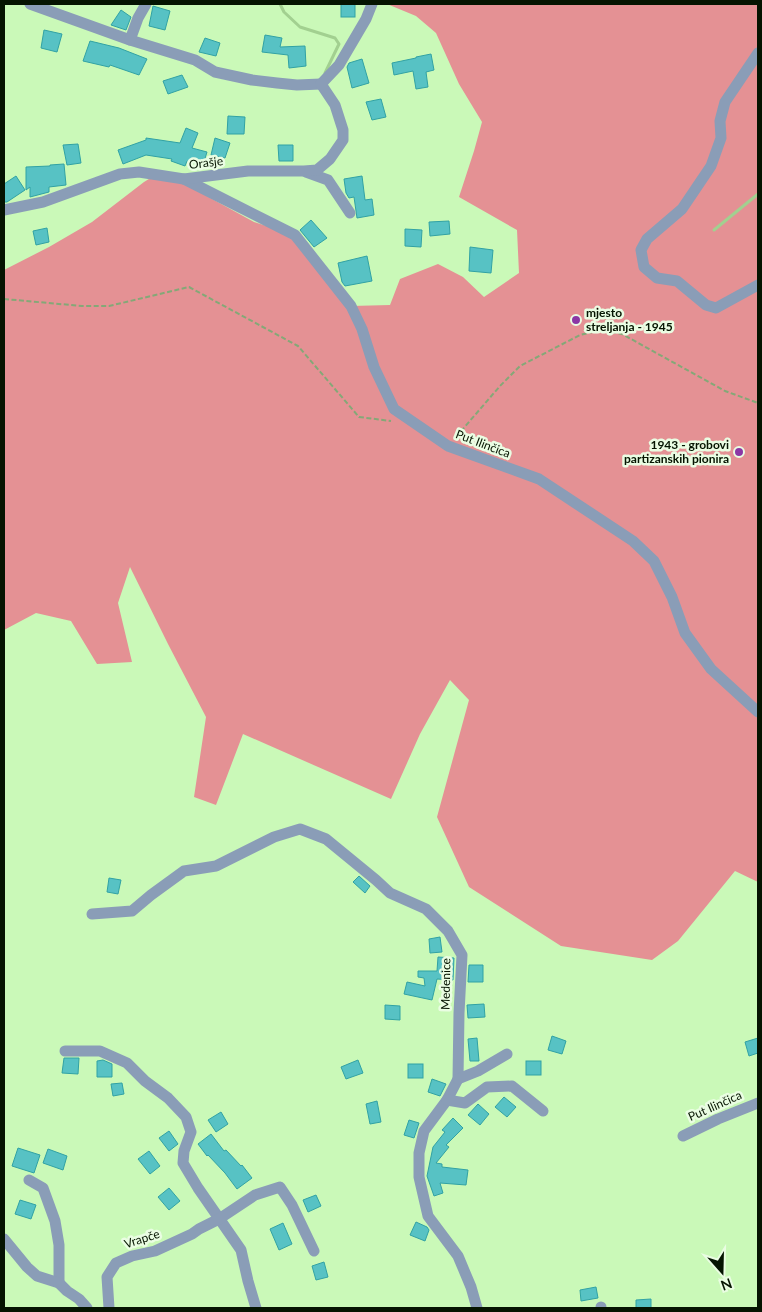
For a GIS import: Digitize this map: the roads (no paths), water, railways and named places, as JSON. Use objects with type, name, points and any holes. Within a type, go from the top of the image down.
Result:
[{"type":"street","points":[[30,4],[130,40],[195,60],[214,72],[277,83],[297,84],[321,84],[339,65],[366,19],[372,4]]},
{"type":"street","points":[[130,40],[138,18],[146,4]]},
{"type":"street","points":[[758,53],[725,102],[720,121],[721,138],[711,166],[682,210],[647,239],[641,250],[644,267],[658,278],[677,281],[706,305],[716,308],[758,285]]},
{"type":"street","name":"Orašje","points":[[4,210],[43,202],[120,174],[139,172],[184,179],[248,171],[317,170],[330,159],[343,140],[343,130],[335,105],[321,84]]},
{"type":"street","points":[[304,171],[328,180],[350,213]]},
{"type":"street","name":"Put Ilinčica","points":[[184,179],[295,235],[351,306],[362,329],[374,367],[394,408],[448,446],[539,479],[633,541],[654,561],[672,597],[685,633],[711,669],[758,712]]},
{"type":"street","name":"Medenice","points":[[92,914],[132,911],[150,894],[184,871],[216,866],[274,837],[300,829],[326,839],[390,893],[426,909],[448,932],[462,956],[458,1080],[448,1100],[424,1131],[419,1152],[419,1177],[428,1216],[458,1256],[471,1286],[477,1308]]},
{"type":"street","points":[[65,1051],[100,1051],[127,1063],[145,1081],[168,1098],[186,1118],[191,1132],[184,1151],[183,1163],[241,1250],[256,1308]]},
{"type":"street","points":[[458,1080],[507,1054]]},
{"type":"street","points":[[448,1100],[465,1103],[487,1087],[512,1086],[543,1111]]},
{"type":"street","name":"Put Ilinčica","points":[[683,1136],[718,1118],[758,1103]]},
{"type":"street","points":[[28,1180],[43,1188],[54,1221],[59,1245],[59,1283]]},
{"type":"street","name":"Vrapče","points":[[109,1308],[107,1277],[116,1263],[132,1256],[155,1250],[192,1234],[255,1196],[280,1187],[292,1205],[314,1252]]},
{"type":"street","points":[[4,1239],[26,1267],[37,1276],[59,1283],[87,1308]]},
{"type":"waterway","points":[[280,4],[284,12],[300,27],[335,38],[339,44],[325,73]]},
{"type":"waterway","points":[[714,230],[758,194]]},
{"type":"place","name":"mjesto streljanja - 1945","points":[[576,320]]},
{"type":"place","name":"1943 - grobovi partizanskih pionira","points":[[739,452]]}]
